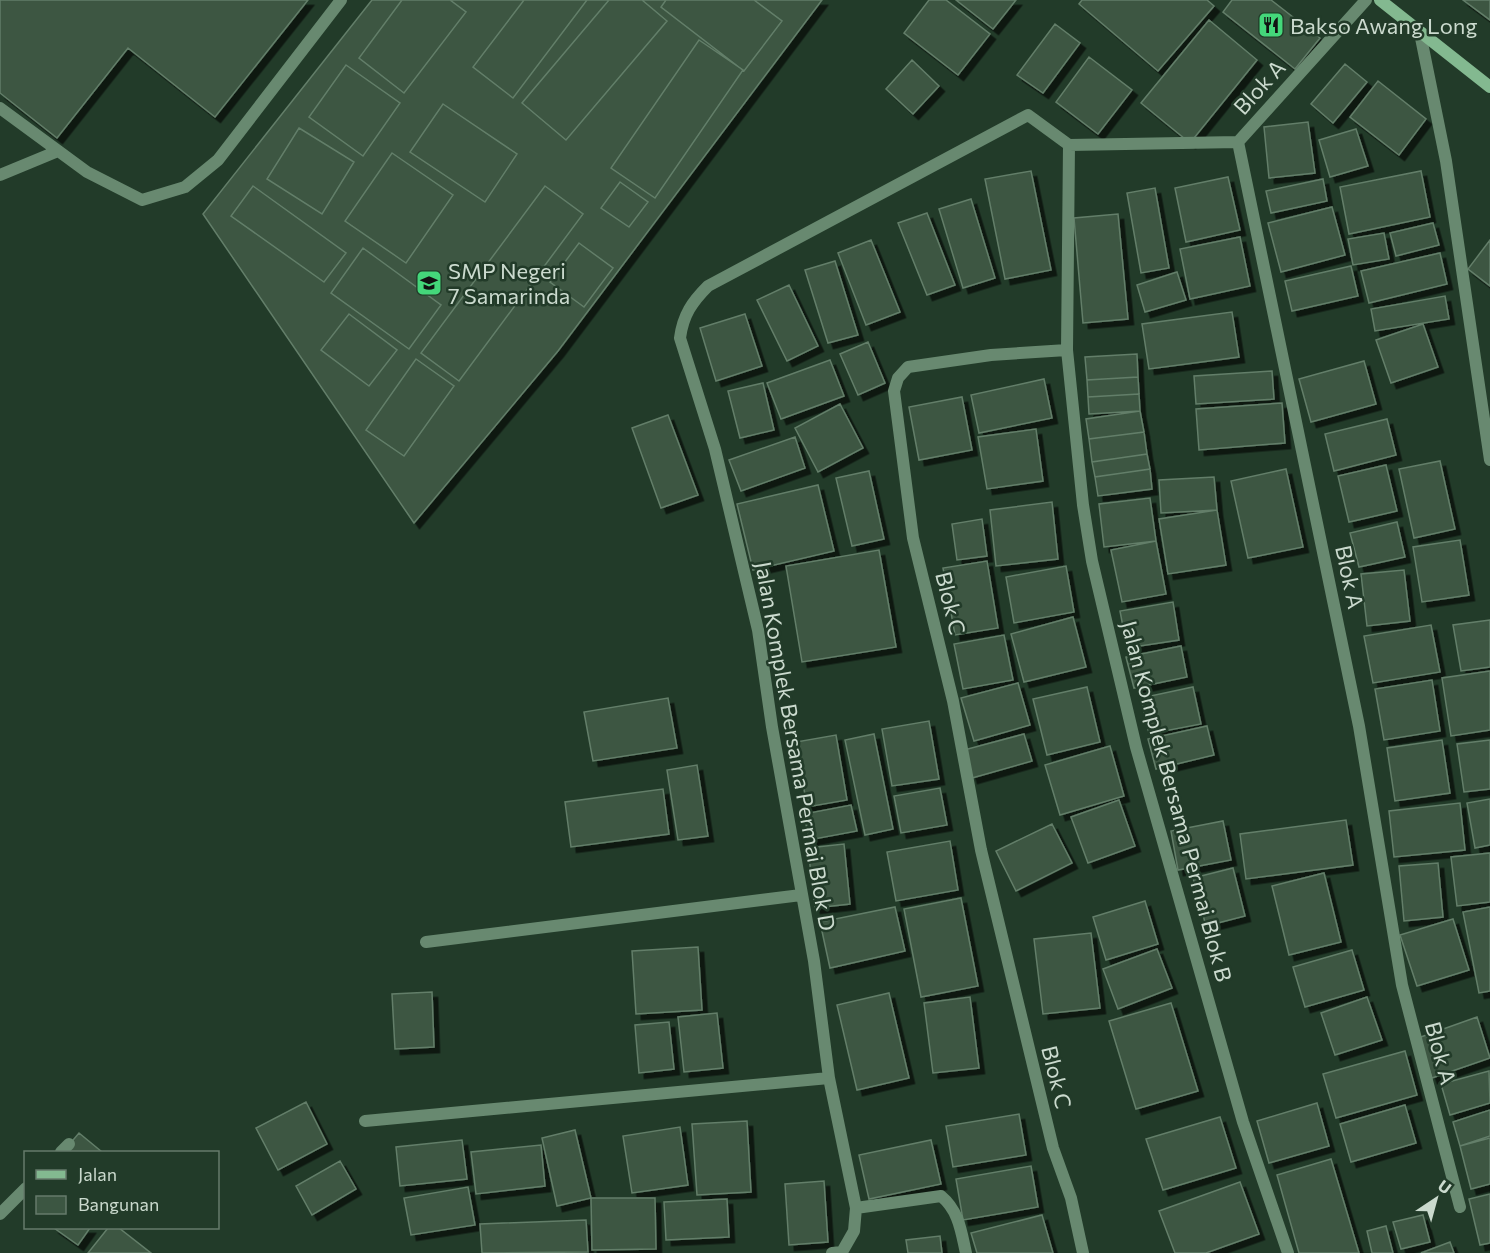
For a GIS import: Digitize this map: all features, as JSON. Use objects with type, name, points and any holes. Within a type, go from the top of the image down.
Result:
[{"type":"main road","points":[[1380,0],[1490,87]]},
{"type":"street","points":[[0,108],[87,172],[142,200],[186,187],[218,160],[341,0]]},
{"type":"street","name":"Blok A","points":[[1366,0],[1238,142],[1359,726],[1402,985],[1460,1208]]},
{"type":"street","points":[[1420,33],[1446,160],[1490,460]]},
{"type":"street","name":"Jalan Komplek Bersama Permai Blok D","points":[[832,1253],[842,1252],[849,1244],[854,1231],[856,1208],[829,1078],[814,961],[772,727],[758,630],[715,449],[680,338],[682,321],[691,303],[708,286],[1028,115],[1069,145]]},
{"type":"street","points":[[1067,350],[1069,145],[1238,142]]},
{"type":"street","points":[[0,175],[58,151]]},
{"type":"street","name":"Blok C","points":[[1067,350],[991,355],[908,367],[898,378],[894,391],[913,537],[953,700],[981,850],[1053,1148],[1071,1198],[1083,1253]]},
{"type":"street","name":"Jalan Komplek Bersama Permai Blok B","points":[[1067,350],[1083,505],[1092,561],[1136,747],[1243,1122],[1288,1253]]},
{"type":"street","points":[[426,942],[801,895]]},
{"type":"street","points":[[365,1121],[829,1078]]},
{"type":"street","points":[[0,1214],[24,1190]]},
{"type":"street","points":[[856,1208],[941,1196],[952,1205],[959,1220],[966,1253]]},
{"type":"building","points":[[0,0],[308,0],[215,117],[128,48],[57,138],[0,93]]},
{"type":"building","name":"SMP Negeri 7 Samarinda","points":[[372,0],[822,0],[558,351],[414,523],[203,214]]},
{"type":"building","points":[[402,0],[450,0],[466,12],[404,93],[359,58]]},
{"type":"building","points":[[524,0],[587,0],[513,98],[473,67]]},
{"type":"building","points":[[609,0],[642,0],[667,21],[566,140],[522,103]]},
{"type":"building","points":[[666,0],[754,0],[782,21],[744,71],[661,7]]},
{"type":"building","points":[[929,0],[946,0],[990,34],[958,75],[904,33]]},
{"type":"building","points":[[956,0],[1016,0],[993,29]]},
{"type":"building","points":[[1082,0],[1207,0],[1214,6],[1158,71],[1079,4]]},
{"type":"building","name":"Bakso Awang Long","points":[[1232,0],[1271,0],[1320,38],[1295,69],[1223,12]]},
{"type":"building","points":[[1463,0],[1490,0],[1490,20]]},
{"type":"building","points":[[1209,20],[1257,60],[1190,143],[1141,103]]},
{"type":"building","points":[[1055,24],[1080,43],[1043,93],[1017,75]]},
{"type":"building","points":[[699,40],[743,70],[655,198],[611,168]]},
{"type":"building","points":[[1089,57],[1132,90],[1098,134],[1056,102]]},
{"type":"building","points":[[912,60],[939,86],[913,114],[886,89]]},
{"type":"building","points":[[1345,64],[1367,82],[1333,123],[1311,104]]},
{"type":"building","points":[[346,65],[400,103],[363,156],[309,117]]},
{"type":"building","points":[[1378,81],[1426,119],[1399,155],[1350,117]]},
{"type":"building","points":[[443,104],[517,154],[485,202],[410,152]]},
{"type":"building","points":[[1308,122],[1315,173],[1269,178],[1264,127]]},
{"type":"building","points":[[299,128],[354,162],[322,214],[267,179]]},
{"type":"building","points":[[1356,129],[1368,166],[1330,177],[1319,140]]},
{"type":"building","points":[[392,153],[453,195],[406,263],[345,221]]},
{"type":"building","points":[[1031,171],[1051,270],[1005,279],[985,179]]},
{"type":"building","points":[[1421,171],[1430,217],[1349,234],[1340,187]]},
{"type":"building","points":[[1228,177],[1240,230],[1186,242],[1175,188]]},
{"type":"building","points":[[1323,179],[1327,201],[1271,213],[1266,191]]},
{"type":"building","points":[[620,182],[648,202],[629,227],[601,208]]},
{"type":"building","points":[[253,186],[346,253],[324,282],[231,216]]},
{"type":"building","points":[[545,186],[583,214],[459,381],[421,353]]},
{"type":"building","points":[[1155,188],[1169,268],[1141,273],[1127,193]]},
{"type":"building","points":[[971,199],[995,278],[963,288],[939,209]]},
{"type":"building","points":[[1332,207],[1345,255],[1281,272],[1268,223]]},
{"type":"building","points":[[927,213],[955,285],[927,295],[898,223]]},
{"type":"building","points":[[1118,214],[1128,319],[1083,323],[1074,218]]},
{"type":"building","points":[[1433,223],[1439,245],[1396,256],[1390,233]]},
{"type":"building","points":[[1384,233],[1389,259],[1353,265],[1348,239]]},
{"type":"building","points":[[1240,237],[1250,286],[1190,299],[1180,249]]},
{"type":"building","points":[[871,240],[900,312],[866,325],[838,253]]},
{"type":"building","points":[[1490,240],[1490,286],[1468,269]]},
{"type":"building","points":[[579,243],[613,268],[584,307],[550,282]]},
{"type":"building","points":[[363,248],[441,305],[409,349],[331,293]]},
{"type":"building","points":[[1440,253],[1447,284],[1369,303],[1361,271]]},
{"type":"building","points":[[835,261],[858,335],[828,343],[805,270]]},
{"type":"building","points":[[1351,266],[1358,296],[1292,311],[1285,281]]},
{"type":"building","points":[[1177,272],[1186,300],[1145,312],[1137,285]]},
{"type":"building","points":[[789,285],[818,346],[787,361],[757,300]]},
{"type":"building","points":[[1445,296],[1449,319],[1375,331],[1371,309]]},
{"type":"building","points":[[1232,312],[1239,357],[1149,369],[1142,324]]},
{"type":"building","points":[[349,314],[397,350],[369,386],[321,350]]},
{"type":"building","points":[[745,314],[762,366],[716,381],[700,328]]},
{"type":"building","points":[[1423,324],[1438,367],[1391,383],[1376,340]]},
{"type":"building","points":[[868,342],[885,383],[858,395],[840,354]]},
{"type":"building","points":[[1137,354],[1138,377],[1087,380],[1085,357]]},
{"type":"building","points":[[416,359],[454,386],[404,456],[366,430]]},
{"type":"building","points":[[830,360],[844,396],[781,419],[767,383]]},
{"type":"building","points":[[1364,361],[1376,404],[1311,422],[1299,379]]},
{"type":"building","points":[[1272,371],[1274,399],[1196,404],[1194,376]]},
{"type":"building","points":[[1138,377],[1139,394],[1088,397],[1087,380]]},
{"type":"building","points":[[1044,379],[1052,418],[979,433],[971,395]]},
{"type":"building","points":[[763,383],[774,430],[740,438],[728,391]]},
{"type":"building","points":[[1139,394],[1140,411],[1089,414],[1088,397]]},
{"type":"building","points":[[962,397],[972,450],[919,460],[909,407]]},
{"type":"building","points":[[1282,403],[1285,443],[1199,450],[1196,409]]},
{"type":"building","points":[[840,404],[863,448],[818,472],[795,428]]},
{"type":"building","points":[[1140,411],[1144,432],[1089,439],[1086,419]]},
{"type":"building","points":[[668,415],[698,495],[661,508],[632,428]]},
{"type":"building","points":[[1387,419],[1396,455],[1334,471],[1325,434]]},
{"type":"building","points":[[1036,429],[1043,481],[987,489],[978,437]]},
{"type":"building","points":[[1144,432],[1147,454],[1092,462],[1089,439]]},
{"type":"building","points":[[795,437],[805,468],[741,491],[729,460]]},
{"type":"building","points":[[1147,454],[1150,469],[1095,477],[1092,462]]},
{"type":"building","points":[[1440,461],[1455,529],[1414,538],[1399,469]]},
{"type":"building","points":[[1386,465],[1397,511],[1349,522],[1338,476]]},
{"type":"building","points":[[1150,469],[1152,489],[1098,496],[1095,477]]},
{"type":"building","points":[[1286,469],[1303,547],[1248,558],[1231,481]]},
{"type":"building","points":[[869,471],[884,539],[852,546],[836,478]]},
{"type":"building","points":[[1214,477],[1217,510],[1161,513],[1159,480]]},
{"type":"building","points":[[818,485],[834,551],[753,570],[737,504]]},
{"type":"building","points":[[1150,498],[1156,541],[1104,547],[1099,504]]},
{"type":"building","points":[[1052,502],[1058,559],[996,566],[990,510]]},
{"type":"building","points":[[1217,510],[1226,565],[1168,574],[1159,519]]},
{"type":"building","points":[[982,519],[987,556],[957,560],[952,524]]},
{"type":"building","points":[[1397,522],[1405,557],[1359,567],[1350,533]]},
{"type":"building","points":[[1460,540],[1469,595],[1422,602],[1413,547]]},
{"type":"building","points":[[1156,541],[1166,594],[1122,602],[1111,550]]},
{"type":"building","points":[[879,550],[896,647],[802,662],[786,566]]},
{"type":"building","points":[[987,561],[998,628],[955,635],[943,568]]},
{"type":"building","points":[[1066,566],[1074,612],[1014,623],[1006,577]]},
{"type":"building","points":[[1404,570],[1410,621],[1367,626],[1361,574]]},
{"type":"building","points":[[1173,602],[1179,640],[1127,648],[1120,611]]},
{"type":"building","points":[[1073,617],[1086,667],[1024,682],[1011,634]]},
{"type":"building","points":[[1490,620],[1490,667],[1461,671],[1453,625]]},
{"type":"building","points":[[1431,625],[1440,672],[1373,683],[1364,636]]},
{"type":"building","points":[[1004,635],[1013,680],[963,689],[954,644]]},
{"type":"building","points":[[1181,646],[1187,677],[1134,688],[1126,657]]},
{"type":"building","points":[[1490,671],[1490,730],[1451,736],[1442,678]]},
{"type":"building","points":[[1432,680],[1440,731],[1384,740],[1375,689]]},
{"type":"building","points":[[1018,683],[1030,725],[974,741],[961,698]]},
{"type":"building","points":[[1087,687],[1100,742],[1047,755],[1033,699]]},
{"type":"building","points":[[1193,687],[1201,724],[1149,734],[1141,698]]},
{"type":"building","points":[[668,698],[677,748],[593,761],[584,712]]},
{"type":"building","points":[[929,721],[939,779],[892,786],[882,729]]},
{"type":"building","points":[[1207,726],[1214,755],[1156,769],[1148,739]]},
{"type":"building","points":[[874,734],[893,829],[865,835],[845,740]]},
{"type":"building","points":[[1024,734],[1032,761],[972,778],[964,750]]},
{"type":"building","points":[[836,735],[847,800],[807,807],[796,742]]},
{"type":"building","points":[[1442,740],[1450,793],[1395,801],[1387,748]]},
{"type":"building","points":[[1490,740],[1490,789],[1464,792],[1457,744]]},
{"type":"building","points":[[1110,746],[1124,796],[1060,815],[1045,765]]},
{"type":"building","points":[[697,765],[708,836],[678,840],[667,770]]},
{"type":"building","points":[[940,788],[947,825],[901,833],[894,796]]},
{"type":"building","points":[[663,789],[669,834],[571,847],[565,802]]},
{"type":"building","points":[[1490,799],[1490,845],[1475,848],[1467,803]]},
{"type":"building","points":[[1119,800],[1135,846],[1088,863],[1071,817]]},
{"type":"building","points":[[1460,803],[1465,850],[1394,857],[1389,811]]},
{"type":"building","points":[[851,805],[857,831],[809,840],[804,814]]},
{"type":"building","points":[[1346,820],[1353,865],[1246,879],[1240,834]]},
{"type":"building","points":[[1223,821],[1231,860],[1178,870],[1171,831]]},
{"type":"building","points":[[1052,824],[1072,863],[1016,891],[996,851]]},
{"type":"building","points":[[950,841],[958,890],[896,901],[887,852]]},
{"type":"building","points":[[844,844],[850,904],[815,908],[808,848]]},
{"type":"building","points":[[1490,853],[1490,902],[1457,906],[1451,857]]},
{"type":"building","points":[[1438,863],[1443,917],[1404,921],[1399,866]]},
{"type":"building","points":[[1233,868],[1245,916],[1206,926],[1193,878]]},
{"type":"building","points":[[1324,873],[1341,942],[1289,955],[1272,886]]},
{"type":"building","points":[[961,898],[978,986],[921,997],[904,909]]},
{"type":"building","points":[[1145,901],[1158,944],[1106,960],[1093,917]]},
{"type":"building","points":[[895,907],[905,951],[830,968],[820,922]]},
{"type":"building","points":[[1490,907],[1490,991],[1479,993],[1463,912]]},
{"type":"building","points":[[1453,919],[1469,970],[1417,986],[1400,935]]},
{"type":"building","points":[[1091,933],[1100,1008],[1043,1014],[1034,939]]},
{"type":"building","points":[[698,947],[702,1010],[636,1014],[632,951]]},
{"type":"building","points":[[1157,949],[1172,988],[1118,1009],[1103,969]]},
{"type":"building","points":[[1352,950],[1364,990],[1305,1007],[1293,967]]},
{"type":"building","points":[[432,992],[434,1047],[395,1049],[392,994]]},
{"type":"building","points":[[889,993],[909,1078],[857,1090],[837,1005]]},
{"type":"building","points":[[970,997],[979,1068],[933,1073],[924,1003]]},
{"type":"building","points":[[1367,997],[1382,1040],[1335,1055],[1321,1013]]},
{"type":"building","points":[[1171,1003],[1198,1091],[1136,1109],[1109,1021]]},
{"type":"building","points":[[717,1013],[723,1068],[684,1072],[678,1017]]},
{"type":"building","points":[[1477,1017],[1490,1058],[1432,1078],[1418,1038]]},
{"type":"building","points":[[669,1022],[674,1069],[639,1073],[635,1025]]},
{"type":"building","points":[[1405,1051],[1417,1095],[1336,1118],[1323,1074]]},
{"type":"building","points":[[1489,1071],[1490,1103],[1450,1115],[1441,1084]]},
{"type":"building","points":[[306,1102],[327,1144],[278,1170],[256,1128]]},
{"type":"building","points":[[1317,1103],[1329,1146],[1269,1163],[1257,1121]]},
{"type":"building","points":[[1405,1105],[1416,1143],[1351,1162],[1340,1124]]},
{"type":"building","points":[[1490,1110],[1490,1136],[1460,1146],[1453,1122]]},
{"type":"building","points":[[1019,1114],[1026,1155],[953,1167],[946,1126]]},
{"type":"building","points":[[1220,1117],[1236,1168],[1163,1190],[1146,1139]]},
{"type":"building","points":[[747,1121],[751,1192],[697,1195],[692,1124]]},
{"type":"building","points":[[680,1127],[688,1185],[632,1193],[623,1136]]},
{"type":"building","points":[[575,1130],[591,1198],[557,1206],[542,1138]]},
{"type":"building","points":[[79,1133],[101,1151],[64,1151]]},
{"type":"building","points":[[1490,1138],[1490,1184],[1471,1189],[1460,1146]]},
{"type":"building","points":[[462,1140],[467,1179],[400,1186],[396,1147]]},
{"type":"building","points":[[931,1140],[941,1184],[869,1199],[859,1155]]},
{"type":"building","points":[[541,1145],[545,1186],[476,1194],[471,1152]]},
{"type":"building","points":[[1331,1159],[1359,1253],[1299,1253],[1277,1175]]},
{"type":"building","points":[[340,1161],[356,1189],[312,1215],[296,1186]]},
{"type":"building","points":[[1031,1166],[1038,1207],[963,1220],[956,1179]]},
{"type":"building","points":[[824,1181],[828,1242],[789,1245],[785,1184]]},
{"type":"building","points":[[1240,1182],[1259,1234],[1206,1253],[1175,1253],[1159,1211]]},
{"type":"building","points":[[468,1187],[475,1225],[411,1235],[404,1198]]},
{"type":"building","points":[[1490,1194],[1490,1243],[1480,1245],[1469,1199]]},
{"type":"building","points":[[591,1198],[655,1198],[656,1249],[592,1250]]},
{"type":"building","points":[[727,1199],[729,1237],[666,1240],[664,1202]]},
{"type":"building","points":[[1042,1215],[1053,1253],[977,1253],[971,1233]]},
{"type":"building","points":[[1423,1215],[1430,1242],[1401,1249],[1393,1222]]},
{"type":"building","points":[[586,1220],[588,1252],[482,1253],[480,1224]]},
{"type":"building","points":[[1386,1226],[1393,1253],[1372,1253],[1367,1231]]},
{"type":"building","points":[[55,1229],[89,1229],[78,1245]]},
{"type":"building","points":[[107,1229],[120,1229],[151,1253],[88,1253]]},
{"type":"building","points":[[940,1236],[942,1253],[908,1253],[906,1240]]},
{"type":"building","points":[[1450,1242],[1454,1253],[1421,1253]]},
{"type":"place","name":"Bakso Awang Long","points":[[1271,25]]},
{"type":"place","name":"SMP Negeri 7 Samarinda","points":[[429,283]]}]
